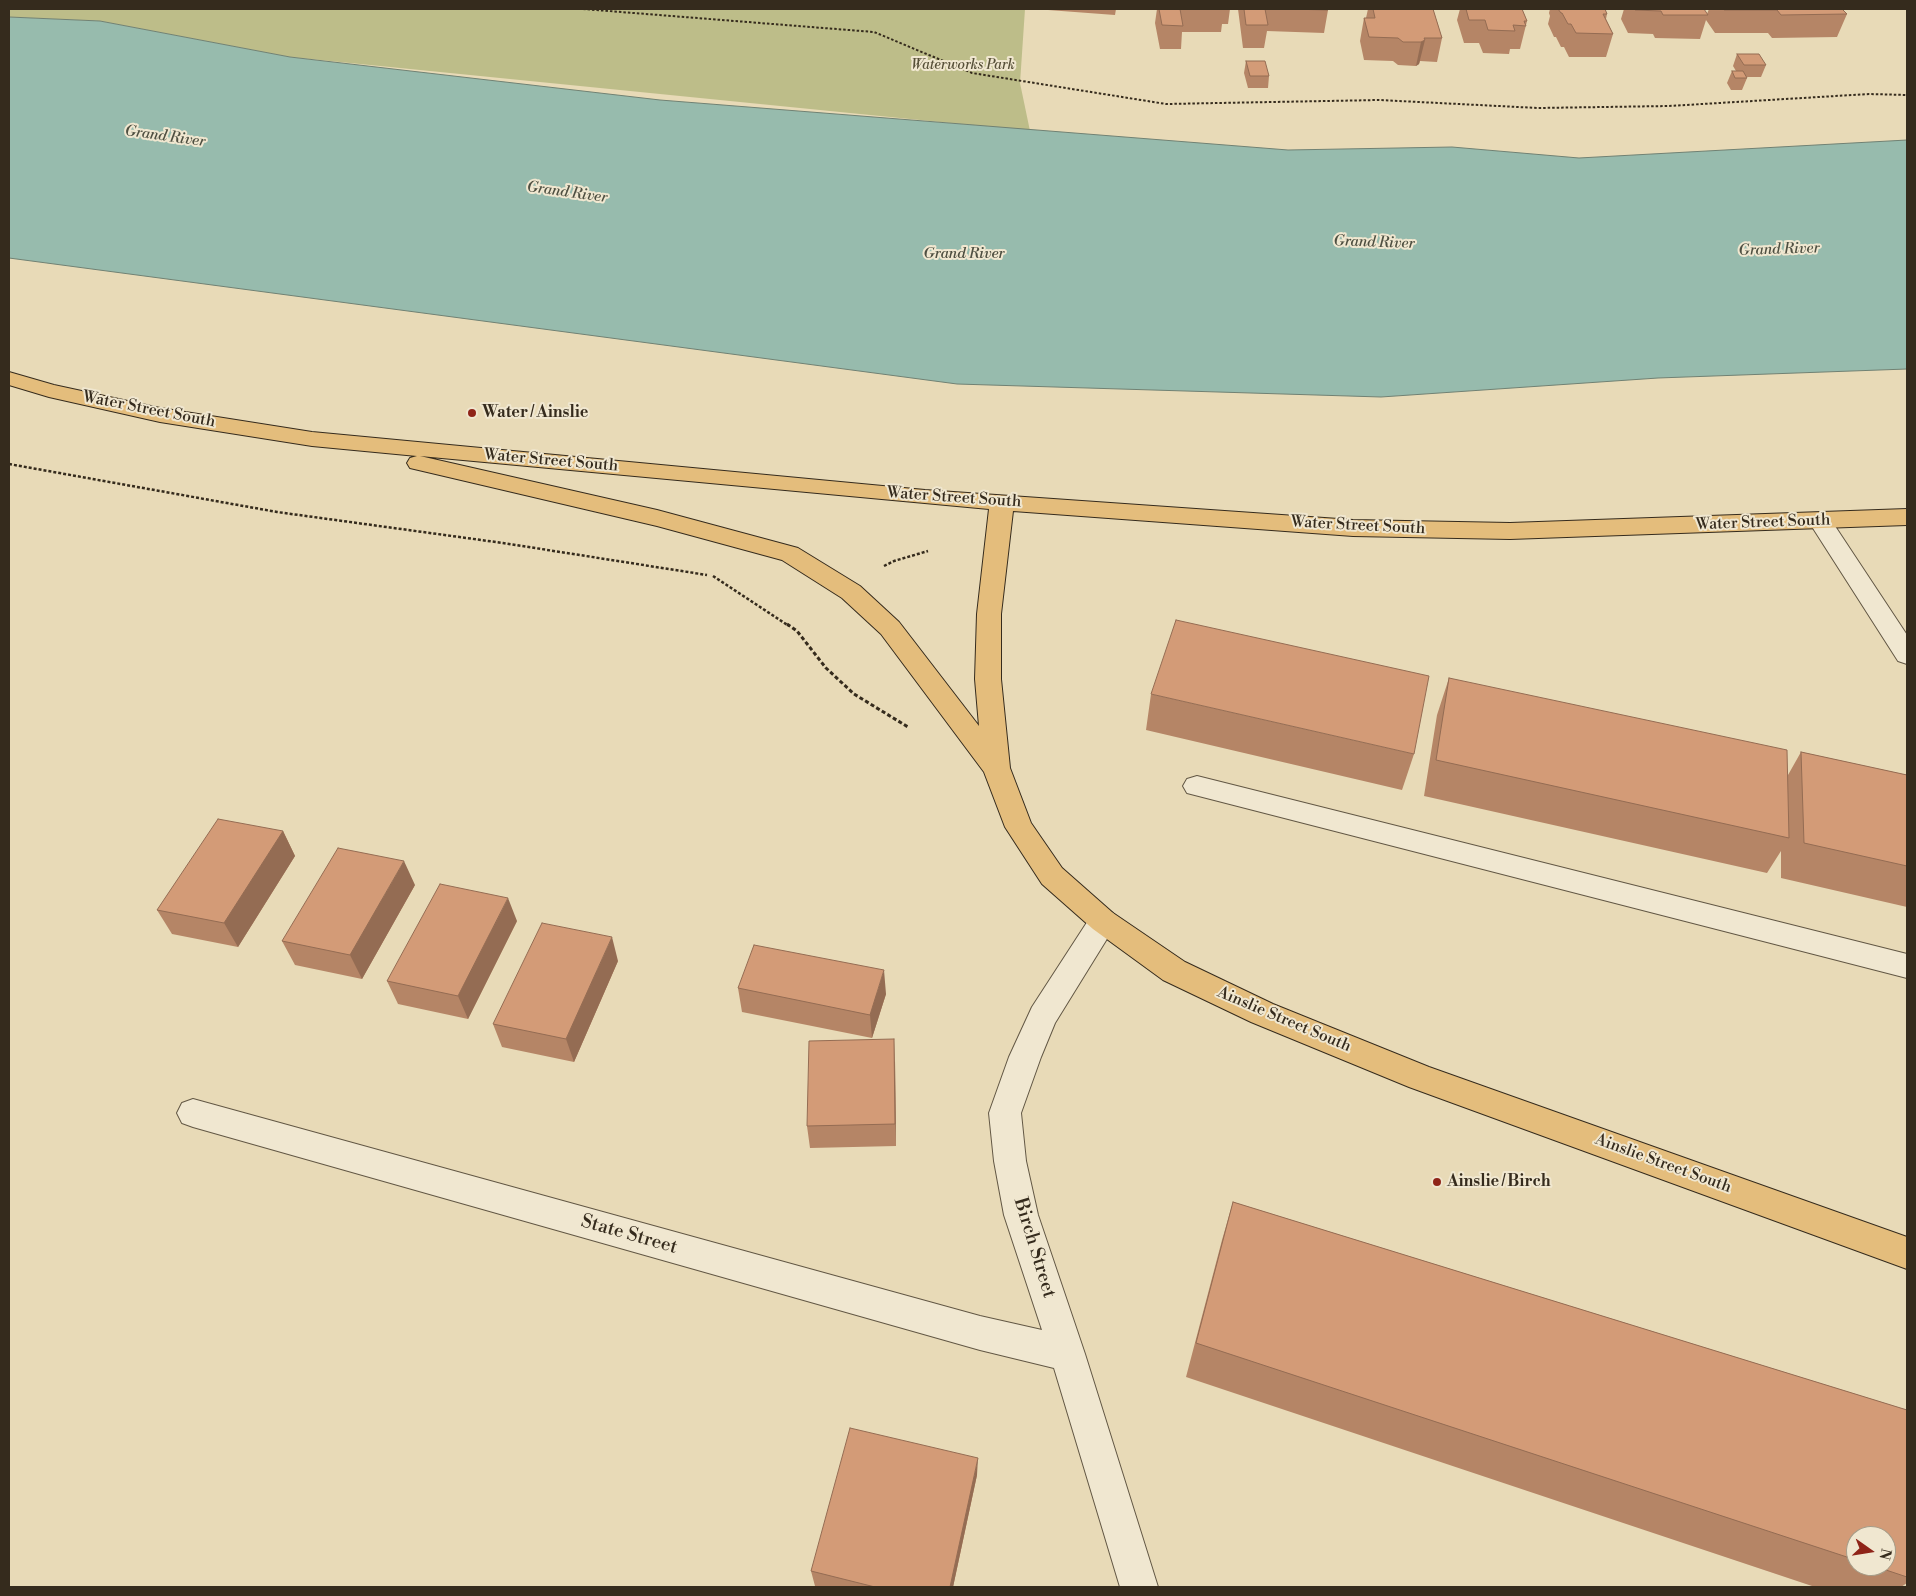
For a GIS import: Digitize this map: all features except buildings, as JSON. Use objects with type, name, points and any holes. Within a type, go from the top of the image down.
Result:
[{"type":"main road","name":"Water Street South","points":[[9,378],[48,390],[160,415],[312,439],[926,497],[1354,528],[1510,531],[1821,522],[1907,517]]},
{"type":"main road","points":[[312,439],[657,518],[790,554],[851,592],[890,628],[996,768]]},
{"type":"main road","name":"Ainslie Street South","points":[[1002,502],[989,614],[988,679],[996,768],[1019,827],[1052,876],[1103,921],[1174,971],[1271,1017],[1420,1077],[1907,1253]]},
{"type":"street","points":[[1821,522],[1907,655]]},
{"type":"street","points":[[1197,786],[1907,966]]},
{"type":"street","name":"Birch Street","points":[[1103,921],[1043,1016],[1004,1113],[1010,1160],[1021,1215],[1067,1354],[1139,1587]]},
{"type":"street","name":"State Street","points":[[193,1113],[980,1334],[1067,1354]]},
{"type":"path","points":[[583,9],[874,32],[972,73],[1166,104],[1379,100],[1538,108],[1669,106],[1868,94],[1907,95]]},
{"type":"path","points":[[9,464],[277,512],[504,543],[712,576],[797,631],[826,668]]},
{"type":"path","points":[[880,568],[894,561],[928,551]]},
{"type":"green space","name":"Waterworks Park","points":[[9,9],[1025,9],[1020,83],[1030,131],[290,57],[100,21],[9,17]]},
{"type":"water","name":"Grand River","points":[[9,17],[100,21],[290,57],[660,100],[1288,150],[1452,147],[1579,158],[1907,140],[1907,369],[1658,378],[1381,397],[957,384],[9,258]]},
{"type":"place","name":"Water / Ainslie","points":[[472,413]]},
{"type":"place","name":"Ainslie / Birch","points":[[1437,1182]]}]
